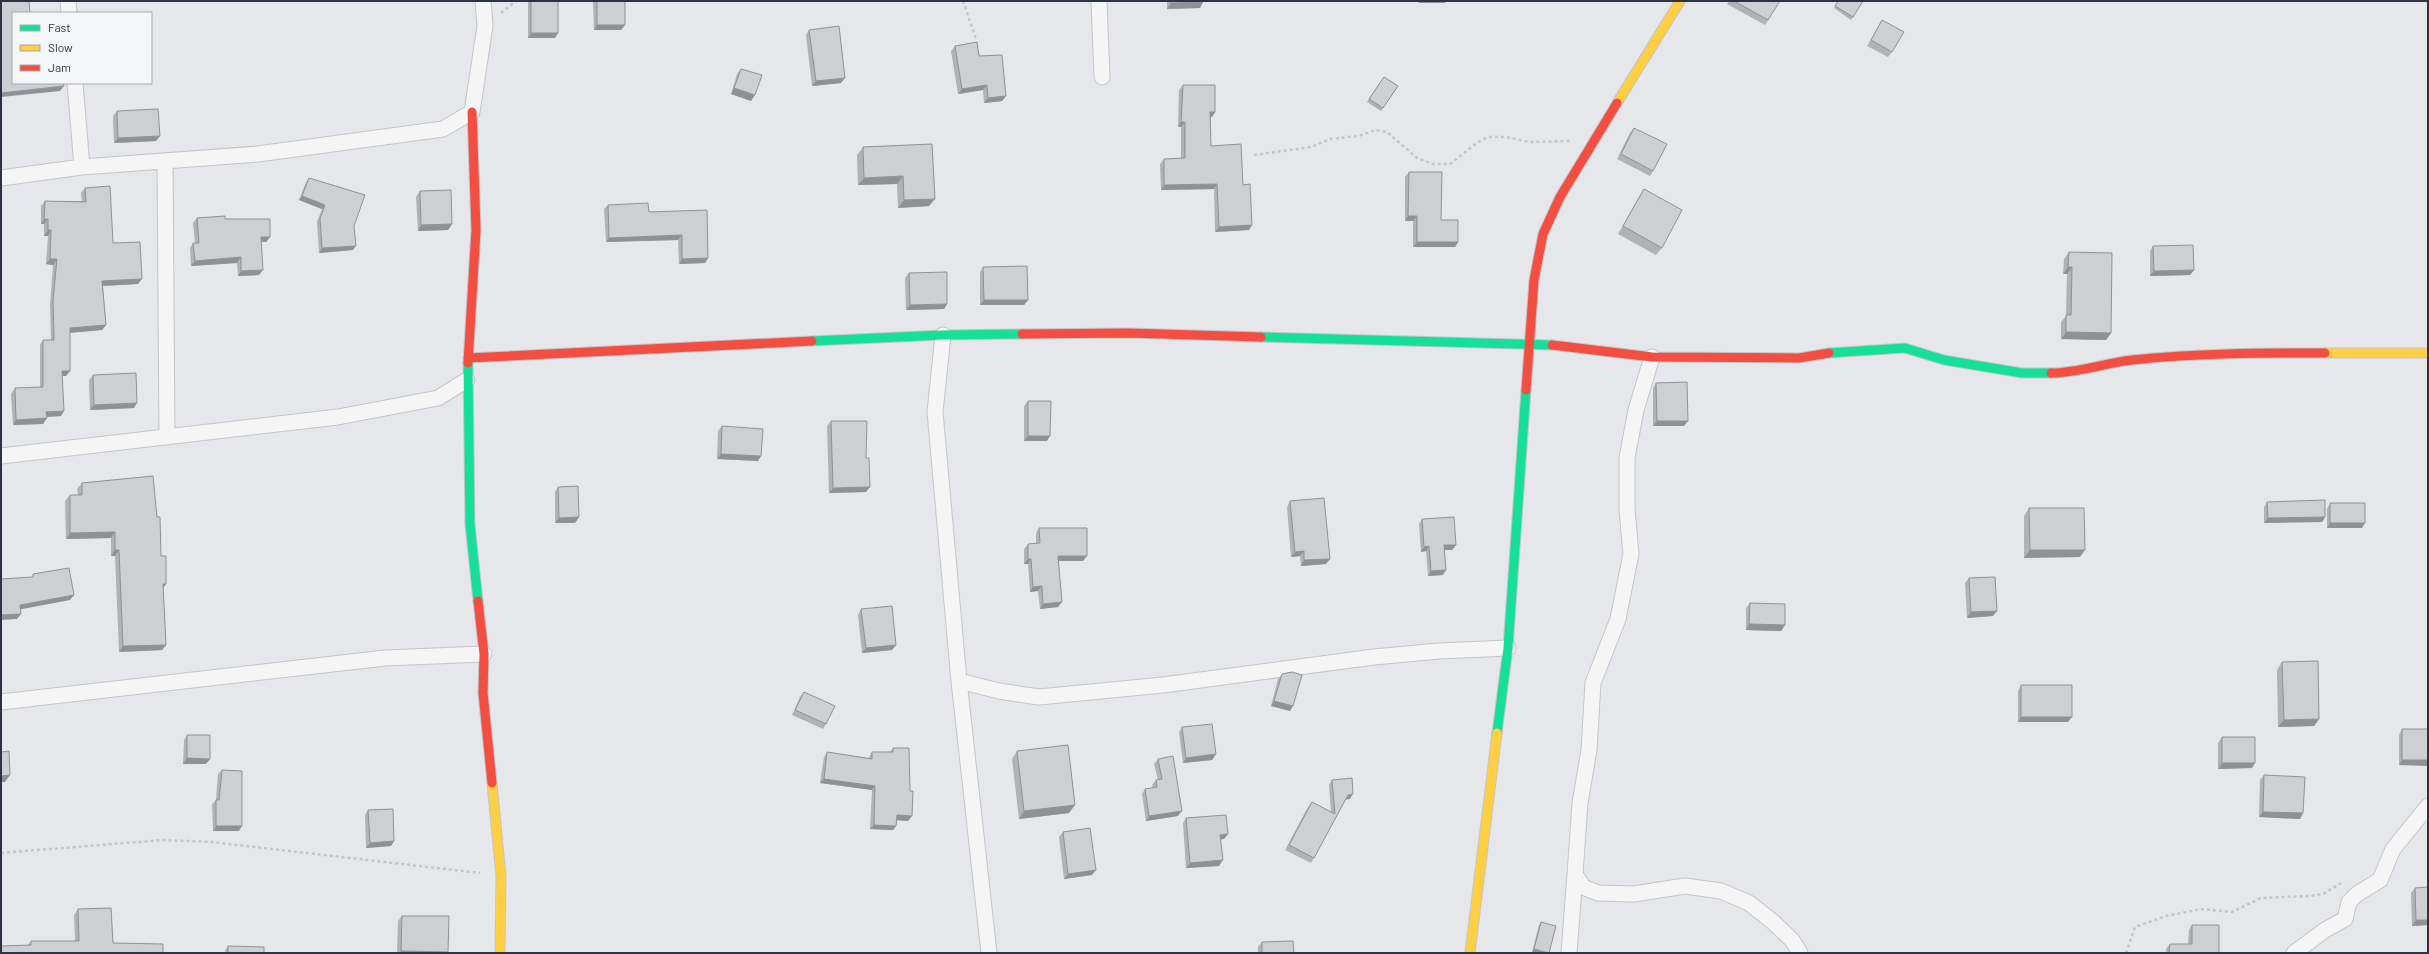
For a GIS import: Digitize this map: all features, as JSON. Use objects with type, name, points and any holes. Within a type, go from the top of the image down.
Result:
[{"type":"street","points":[[68,1],[69,12]]},
{"type":"street","points":[[483,1],[485,26],[472,112],[476,230],[467,380],[470,524],[484,654],[483,693],[501,876],[500,953]]},
{"type":"street","points":[[1099,1],[1102,76]]},
{"type":"street","points":[[1470,953],[1508,648],[1534,280],[1543,234],[1560,197],[1680,1]]},
{"type":"street","points":[[75,84],[82,167]]},
{"type":"street","points":[[1,178],[82,167],[258,154],[443,129],[472,112]]},
{"type":"street","points":[[165,161],[166,437]]},
{"type":"street","points":[[468,358],[943,335],[1128,333],[1529,344],[1571,346],[1652,357],[1799,358],[1827,353],[1894,347],[1905,348],[1944,360],[2022,373],[2064,373],[2130,360],[2214,353],[2428,354]]},
{"type":"street","points":[[943,335],[935,412],[959,681],[989,953]]},
{"type":"street","points":[[1569,953],[1593,683],[1618,618],[1631,554],[1627,510],[1627,458],[1636,410],[1652,357]]},
{"type":"street","points":[[1,456],[338,417],[438,398],[467,380]]},
{"type":"street","points":[[959,681],[999,691],[1039,697],[1163,685],[1374,657],[1439,651],[1508,648]]},
{"type":"street","points":[[1,702],[386,658],[484,654]]},
{"type":"street","points":[[2294,953],[2325,930],[2339,924],[2344,919],[2347,908],[2353,898],[2380,880],[2393,849],[2428,806]]},
{"type":"street","points":[[1575,874],[1584,887],[1598,893],[1634,894],[1685,886],[1721,891],[1748,903],[1773,922],[1792,940],[1800,953]]},
{"type":"path","points":[[963,1],[976,39]]},
{"type":"path","points":[[1254,155],[1311,147],[1330,139],[1358,136],[1376,130],[1387,132],[1417,158],[1433,164],[1450,164],[1478,142],[1488,137],[1506,137],[1530,142],[1593,142]]},
{"type":"path","points":[[1,853],[162,840],[211,842],[501,876]]},
{"type":"path","points":[[2126,953],[2135,927],[2147,921],[2201,909],[2232,912],[2262,898],[2323,894],[2349,879]]},
{"type":"building","points":[[1,1],[29,1],[30,12],[12,12],[12,84],[63,84],[64,86],[1,93]]},
{"type":"building","points":[[531,1],[558,1],[558,33],[531,33]]},
{"type":"building","points":[[597,1],[625,1],[625,25],[597,25]]},
{"type":"building","points":[[1171,1],[1203,1],[1203,2],[1171,3]]},
{"type":"building","points":[[1734,1],[1780,1],[1768,20]]},
{"type":"building","points":[[1838,1],[1863,1],[1853,17],[1835,6]]},
{"type":"building","points":[[1882,20],[1904,32],[1892,52],[1871,40]]},
{"type":"building","points":[[839,26],[845,78],[816,81],[809,30]]},
{"type":"building","points":[[977,42],[979,56],[1002,55],[1006,96],[988,98],[987,85],[962,89],[955,46]]},
{"type":"building","points":[[741,69],[762,75],[755,95],[734,88]]},
{"type":"building","points":[[1384,77],[1398,86],[1383,108],[1369,99]]},
{"type":"building","points":[[1183,85],[1215,85],[1215,112],[1210,112],[1211,146],[1241,144],[1243,185],[1250,184],[1252,225],[1219,227],[1217,184],[1164,185],[1164,159],[1185,158],[1185,122],[1181,122]]},
{"type":"building","points":[[158,109],[160,136],[118,138],[117,111]]},
{"type":"building","points":[[1634,128],[1667,144],[1653,171],[1621,154]]},
{"type":"building","points":[[932,144],[935,199],[904,200],[903,176],[864,178],[863,147]]},
{"type":"building","points":[[1409,172],[1442,172],[1441,220],[1458,220],[1458,242],[1417,242],[1417,216],[1408,216]]},
{"type":"building","points":[[309,178],[365,195],[354,226],[356,246],[322,248],[320,218],[325,205],[302,196]]},
{"type":"building","points":[[110,186],[113,243],[140,242],[142,279],[102,281],[106,325],[70,328],[70,371],[62,371],[64,411],[46,412],[47,418],[16,420],[15,388],[43,387],[43,340],[54,340],[53,300],[57,259],[50,259],[51,230],[48,230],[48,219],[44,219],[45,201],[86,202],[85,188]]},
{"type":"building","points":[[1644,189],[1682,210],[1662,248],[1623,226]]},
{"type":"building","points":[[451,190],[452,224],[421,225],[420,191]]},
{"type":"building","points":[[648,203],[649,212],[707,210],[708,258],[682,259],[682,235],[609,238],[608,205]]},
{"type":"building","points":[[225,216],[225,219],[270,219],[270,237],[261,237],[263,270],[241,271],[241,257],[195,261],[193,243],[199,243],[197,218]]},
{"type":"building","points":[[2193,245],[2194,270],[2154,271],[2153,246]]},
{"type":"building","points":[[2069,252],[2112,253],[2111,333],[2066,332],[2066,315],[2071,315],[2072,267],[2068,267]]},
{"type":"building","points":[[1027,266],[1028,300],[984,300],[983,267]]},
{"type":"building","points":[[947,272],[947,304],[910,305],[909,273]]},
{"type":"building","points":[[136,373],[137,403],[94,405],[93,375]]},
{"type":"building","points":[[1687,382],[1688,421],[1657,421],[1656,383]]},
{"type":"building","points":[[1028,401],[1051,401],[1050,436],[1028,436]]},
{"type":"building","points":[[831,421],[867,421],[866,458],[869,458],[870,487],[833,488]]},
{"type":"building","points":[[722,426],[763,429],[761,456],[721,454]]},
{"type":"building","points":[[153,476],[157,517],[160,517],[161,556],[166,556],[166,584],[163,584],[166,645],[123,646],[119,550],[115,550],[115,532],[70,533],[70,495],[82,495],[82,483]]},
{"type":"building","points":[[578,486],[579,517],[559,518],[558,487]]},
{"type":"building","points":[[1324,498],[1330,559],[1304,560],[1304,551],[1295,552],[1290,501]]},
{"type":"building","points":[[2325,500],[2325,517],[2268,518],[2267,502]]},
{"type":"building","points":[[2330,503],[2365,503],[2365,523],[2330,523]]},
{"type":"building","points":[[2029,508],[2084,508],[2085,550],[2030,550]]},
{"type":"building","points":[[1454,517],[1456,545],[1444,545],[1446,570],[1431,571],[1429,546],[1424,547],[1422,519]]},
{"type":"building","points":[[1039,528],[1087,528],[1087,556],[1058,556],[1062,602],[1043,604],[1042,586],[1033,587],[1031,559],[1028,559],[1028,544],[1040,543]]},
{"type":"building","points":[[69,568],[74,595],[20,605],[21,614],[1,615],[1,579],[33,577],[33,574]]},
{"type":"building","points":[[1995,577],[1997,611],[1971,612],[1969,578]]},
{"type":"building","points":[[1750,603],[1785,604],[1785,625],[1749,624]]},
{"type":"building","points":[[892,606],[896,645],[866,648],[861,609]]},
{"type":"building","points":[[2318,661],[2319,719],[2284,720],[2282,662]]},
{"type":"building","points":[[1292,672],[1302,675],[1293,706],[1274,701],[1282,674]]},
{"type":"building","points":[[2021,685],[2072,685],[2072,717],[2021,717]]},
{"type":"building","points":[[804,692],[835,706],[826,724],[795,710]]},
{"type":"building","points":[[1212,724],[1216,754],[1186,758],[1182,727]]},
{"type":"building","points":[[2402,729],[2428,729],[2428,760],[2402,760]]},
{"type":"building","points":[[187,735],[210,735],[210,759],[187,758]]},
{"type":"building","points":[[2222,737],[2255,737],[2255,763],[2222,763]]},
{"type":"building","points":[[1068,745],[1075,805],[1024,811],[1017,751]]},
{"type":"building","points":[[893,748],[909,748],[910,791],[913,791],[912,816],[897,815],[896,826],[874,825],[875,786],[824,779],[827,752],[872,759],[872,752],[893,752]]},
{"type":"building","points":[[9,751],[10,775],[1,776],[1,752]]},
{"type":"building","points":[[1173,756],[1182,811],[1149,816],[1145,789],[1157,787],[1156,780],[1162,779],[1158,759]]},
{"type":"building","points":[[222,770],[242,771],[242,826],[216,826],[216,800],[219,800]]},
{"type":"building","points":[[2264,775],[2305,777],[2303,813],[2263,812]]},
{"type":"building","points":[[1352,778],[1353,794],[1348,795],[1314,858],[1289,845],[1312,802],[1335,814],[1332,780]]},
{"type":"building","points":[[393,809],[394,841],[370,843],[368,810]]},
{"type":"building","points":[[1226,815],[1228,834],[1220,835],[1223,860],[1190,863],[1186,818]]},
{"type":"building","points":[[1090,828],[1096,870],[1068,874],[1063,832]]},
{"type":"building","points":[[2428,887],[2428,920],[2416,920],[2415,888]]},
{"type":"building","points":[[111,908],[113,943],[163,944],[163,953],[1,953],[1,946],[31,945],[31,941],[79,941],[78,909]]},
{"type":"building","points":[[402,916],[449,916],[448,952],[401,951]]},
{"type":"building","points":[[1541,922],[1556,926],[1549,953],[1534,949]]},
{"type":"building","points":[[2192,925],[2219,925],[2219,953],[2169,953],[2170,944],[2192,944]]},
{"type":"building","points":[[1293,941],[1294,953],[1262,953],[1262,942]]},
{"type":"building","points":[[228,946],[264,947],[264,953],[228,953]]},
{"type":"traffic: fast","points":[[812,341],[943,335],[1022,334]]},
{"type":"traffic: fast","points":[[1261,337],[1552,345]]},
{"type":"traffic: fast","points":[[1829,353],[1905,348],[1944,360],[2022,373],[2051,373]]},
{"type":"traffic: fast","points":[[468,363],[470,524],[478,601]]},
{"type":"traffic: fast","points":[[1497,733],[1508,648],[1526,390]]},
{"type":"traffic: slow","points":[[1617,103],[1680,1]]},
{"type":"traffic: slow","points":[[2325,353],[2428,353]]},
{"type":"traffic: slow","points":[[1470,953],[1497,733]]},
{"type":"traffic: slow","points":[[492,783],[501,876],[500,953]]},
{"type":"traffic: jam","points":[[1526,390],[1534,280],[1543,234],[1560,197],[1617,103]]},
{"type":"traffic: jam","points":[[468,363],[476,230],[472,112]]},
{"type":"traffic: jam","points":[[1022,334],[1128,333],[1261,337]]},
{"type":"traffic: jam","points":[[468,358],[812,341]]},
{"type":"traffic: jam","points":[[1552,345],[1652,357],[1799,358],[1829,353]]},
{"type":"traffic: jam","points":[[2051,373],[2061,373],[2122,361],[2180,356],[2325,353]]},
{"type":"traffic: jam","points":[[478,601],[484,654],[483,693],[492,783]]}]
